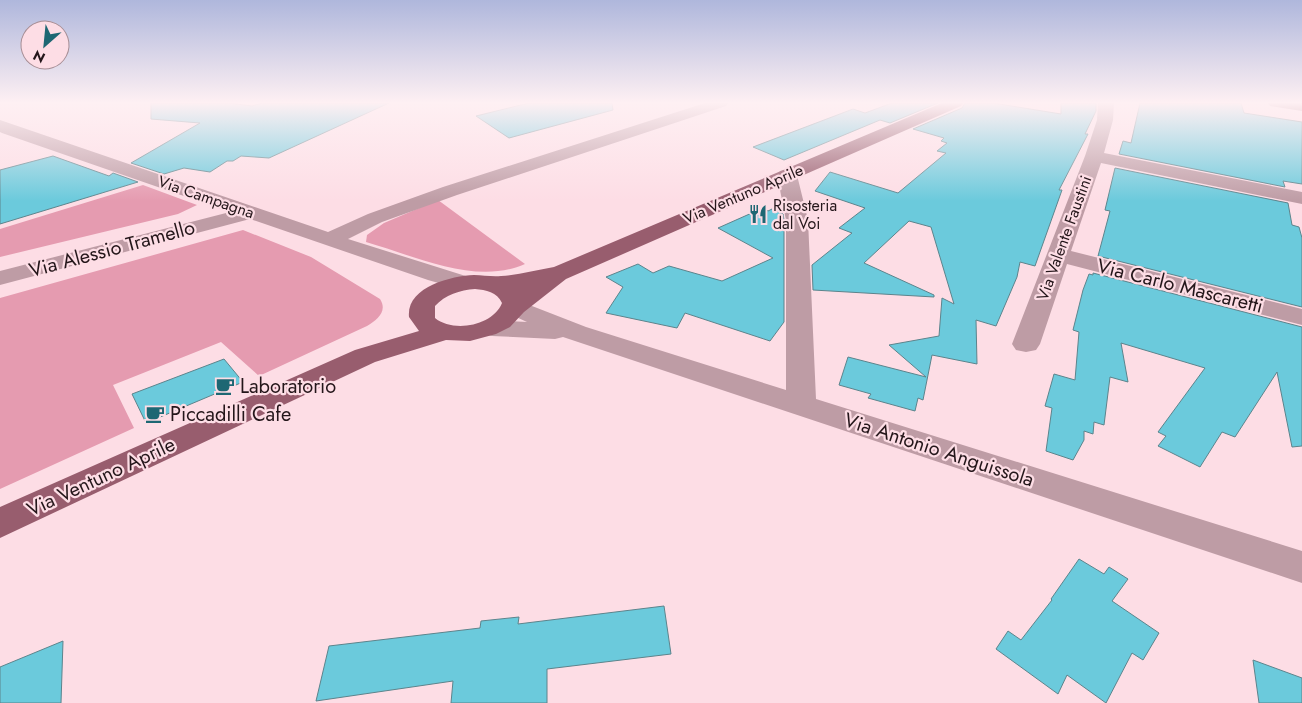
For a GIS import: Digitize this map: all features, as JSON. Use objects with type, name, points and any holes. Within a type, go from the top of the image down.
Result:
[{"type":"main road","name":"Via Ventuno Aprile","points":[[0,523],[365,356],[442,332],[467,334],[492,328],[510,315],[514,307],[558,274],[878,136]]},
{"type":"main road","name":"Via Ventuno Aprile","points":[[365,356],[444,288],[463,283],[484,282],[494,284],[558,274]]},
{"type":"main road","points":[[494,284],[510,293],[514,299],[514,307]]},
{"type":"main road","points":[[425,305],[423,321],[431,328],[442,332]]},
{"type":"street","name":"Via Campagna","points":[[28,136],[253,212],[329,240],[463,283]]},
{"type":"street","points":[[329,240],[375,218],[450,191],[619,136]]},
{"type":"street","name":"Via Valente Faustini","points":[[1026,344],[1100,136]]},
{"type":"street","points":[[1094,156],[1302,198]]},
{"type":"street","points":[[787,175],[796,220],[801,406]]},
{"type":"street","name":"Via Alessio Tramello","points":[[0,278],[253,212]]},
{"type":"street","name":"Via Carlo Mascaretti","points":[[1058,255],[1302,317]]},
{"type":"street","points":[[412,268],[425,305]]},
{"type":"street","name":"Via Antonio Anguissola","points":[[514,307],[577,333],[1302,567]]},
{"type":"street","name":"Via Antonio Anguissola","points":[[492,328],[577,333]]},
{"type":"shaded area","points":[[143,185],[197,205],[178,214],[0,257],[0,229]]},
{"type":"shaded area","points":[[438,200],[525,264],[506,270],[486,272],[466,270],[425,261],[366,242],[367,235],[384,223]]},
{"type":"shaded area","points":[[243,230],[311,257],[380,299],[383,307],[380,315],[367,326],[259,376],[221,342],[113,385],[134,428],[0,489],[0,298]]},
{"type":"building","points":[[178,136],[317,136],[269,158],[241,156],[233,161],[227,161],[210,172],[184,168],[164,174],[131,163]]},
{"type":"building","points":[[782,136],[842,136],[784,160],[753,147]]},
{"type":"building","points":[[936,136],[1087,136],[1059,190],[1062,190],[1035,266],[1020,262],[1017,277],[996,326],[976,320],[977,364],[932,355],[923,400],[918,398],[915,411],[868,398],[871,394],[839,385],[848,357],[926,377],[889,345],[939,336],[942,298],[954,304],[931,227],[909,221],[864,263],[934,295],[934,297],[813,290],[812,265],[852,233],[839,228],[865,208],[815,191],[830,172],[898,193],[946,153],[937,151],[947,143],[941,141],[944,138]]},
{"type":"building","points":[[1133,136],[1302,136],[1302,184],[1283,181],[1285,187],[1119,154],[1123,141],[1131,143]]},
{"type":"building","points":[[53,156],[109,176],[113,173],[138,182],[0,224],[0,170]]},
{"type":"building","points":[[1115,168],[1288,203],[1292,225],[1299,227],[1302,238],[1302,307],[1098,256],[1110,211],[1105,210]]},
{"type":"building","points":[[763,208],[768,211],[772,209],[783,214],[784,220],[784,322],[770,341],[685,313],[677,328],[606,313],[623,287],[606,277],[638,264],[653,273],[669,266],[722,281],[773,258],[718,228]]},
{"type":"building","points":[[1093,273],[1302,327],[1302,446],[1292,447],[1277,372],[1235,437],[1222,432],[1200,467],[1158,446],[1166,436],[1158,432],[1205,368],[1121,343],[1128,382],[1110,377],[1104,425],[1094,422],[1093,434],[1084,431],[1084,440],[1073,460],[1046,451],[1052,408],[1045,406],[1054,374],[1075,380],[1079,332],[1073,330],[1083,290],[1089,274],[1093,275]]},
{"type":"building","points":[[224,359],[243,382],[146,423],[132,394]]},
{"type":"building","points":[[1079,559],[1104,574],[1109,567],[1128,579],[1112,601],[1159,633],[1143,660],[1132,653],[1106,703],[1067,675],[1058,694],[996,649],[1008,631],[1021,640],[1052,600]]},
{"type":"building","points":[[664,606],[671,654],[547,669],[547,703],[451,703],[453,681],[316,701],[329,646],[480,628],[481,621],[519,617],[518,624]]},
{"type":"building","points":[[63,641],[61,703],[0,703],[0,667]]},
{"type":"building","points":[[1253,660],[1302,678],[1302,703],[1259,703]]},
{"type":"place","name":"Risosteria dal Voi","points":[[758,214]]},
{"type":"place","name":"Laboratorio","points":[[225,386]]},
{"type":"place","name":"Piccadilli Cafe","points":[[155,414]]}]
